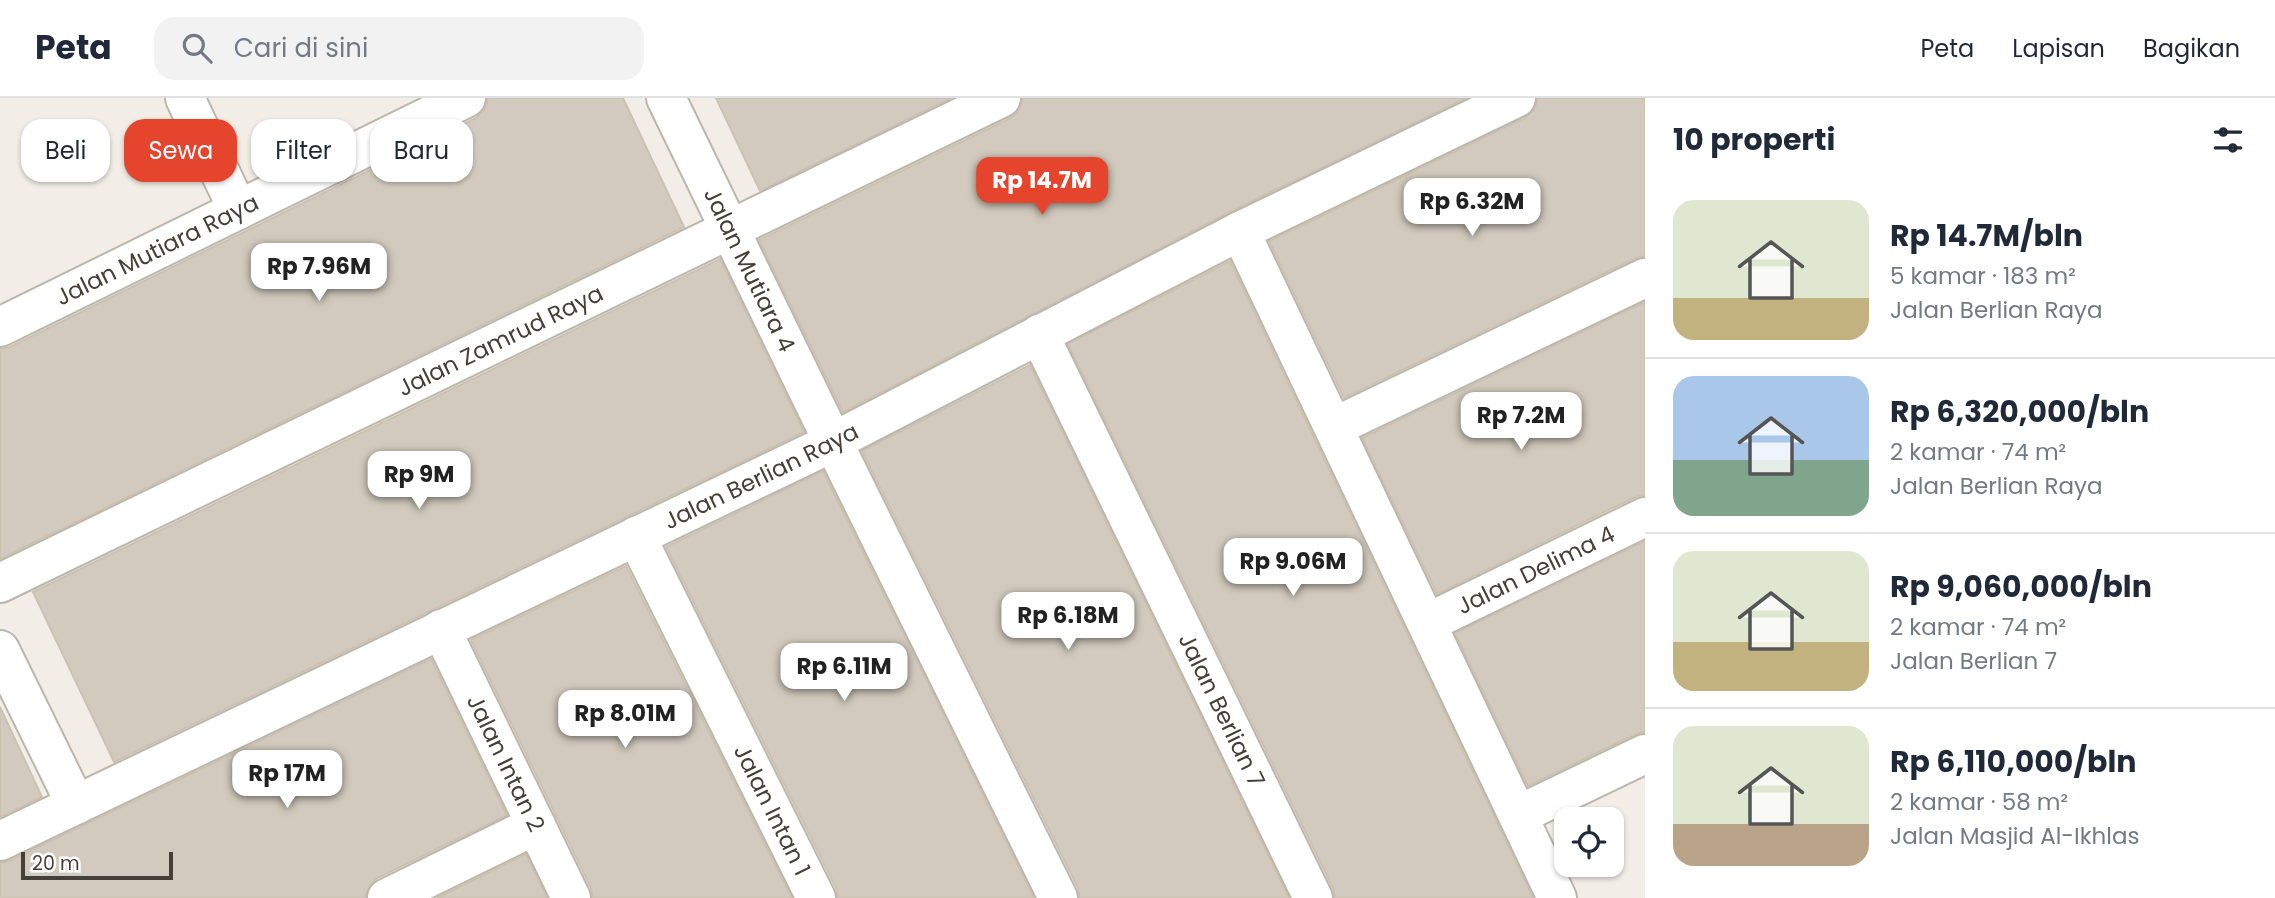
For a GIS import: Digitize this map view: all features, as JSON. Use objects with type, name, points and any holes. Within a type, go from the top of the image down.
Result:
[{"type":"street","points":[[184,98],[238,210]]},
{"type":"street","name":"Jalan Mutiara Raya","points":[[0,327],[238,210],[412,110],[466,98]]},
{"type":"street","name":"Jalan Mutiara 4","points":[[666,98],[1058,898]]},
{"type":"street","name":"Jalan Zamrud Raya","points":[[0,583],[1001,98]]},
{"type":"street","name":"Jalan Berlian Raya","points":[[0,841],[833,442],[1240,231],[1516,98]]},
{"type":"street","points":[[1240,231],[1557,898]]},
{"type":"street","points":[[1334,427],[1645,278]]},
{"type":"street","name":"Jalan Berlian 7","points":[[1039,334],[1313,898]]},
{"type":"street","name":"Jalan Delima 4","points":[[1427,623],[1645,517]]},
{"type":"street","name":"Jalan Intan 1","points":[[636,536],[816,898]]},
{"type":"street","name":"Jalan Intan 2","points":[[441,629],[571,898]]},
{"type":"street","points":[[0,650],[76,805]]},
{"type":"street","points":[[1518,815],[1645,754]]},
{"type":"street","points":[[387,898],[536,825]]},
{"type":"building","points":[[488,98],[623,98],[684,227],[0,559],[0,349],[10,347],[346,182],[356,182],[356,177],[370,170],[370,182],[473,182],[473,119],[484,110]]},
{"type":"building","points":[[716,98],[951,98],[760,191]]},
{"type":"building","points":[[1023,98],[1466,98],[1230,212],[843,412],[759,240],[1011,118],[1019,110]]},
{"type":"building","points":[[1538,98],[1645,98],[1645,256],[1344,398],[1269,241],[1525,118],[1534,110]]},
{"type":"building","points":[[720,259],[804,432],[114,762],[33,592]]},
{"type":"building","points":[[1230,261],[1533,898],[1335,898],[1333,888],[1068,344]]},
{"type":"building","points":[[1645,302],[1645,495],[1635,497],[1437,594],[1362,438]]},
{"type":"building","points":[[1030,365],[1289,898],[1080,898],[1078,888],[862,451]]},
{"type":"building","points":[[823,471],[1034,898],[838,898],[836,888],[666,547]]},
{"type":"building","points":[[1645,541],[1645,732],[1528,786],[1455,633]]},
{"type":"building","points":[[626,566],[792,898],[593,898],[591,888],[471,640]]},
{"type":"building","points":[[431,659],[507,815],[377,878],[369,886],[365,898],[0,898],[0,863]]},
{"type":"building","points":[[0,707],[42,797],[0,817]]},
{"type":"building","points":[[526,854],[547,898],[437,898]]}]
